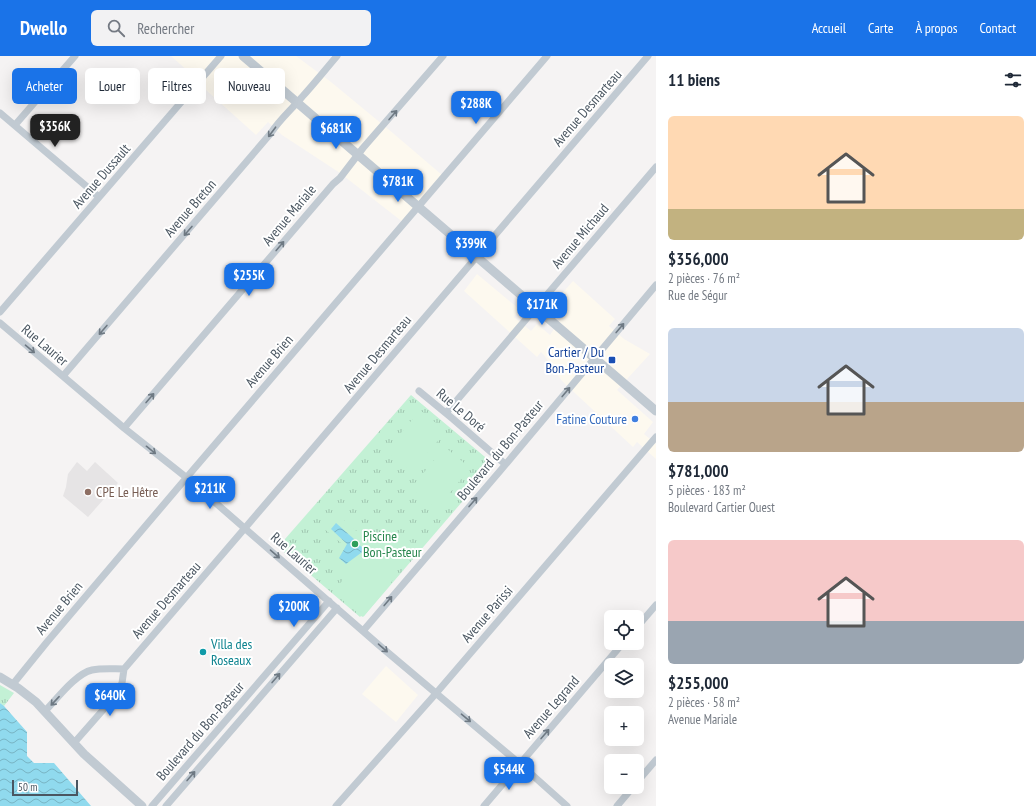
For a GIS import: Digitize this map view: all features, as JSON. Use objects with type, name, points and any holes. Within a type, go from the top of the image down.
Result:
[{"type":"street","points":[[15,125],[75,56]]},
{"type":"street","name":"Avenue Dussault","points":[[0,312],[221,56]]},
{"type":"street","points":[[243,56],[656,411]]},
{"type":"street","name":"Avenue Breton","points":[[63,376],[337,56]]},
{"type":"street","name":"Avenue Mariale","points":[[124,428],[333,184],[340,178],[443,56]]},
{"type":"street","name":"Avenue Brien","points":[[13,684],[42,648],[547,56]]},
{"type":"street","name":"Avenue Desmarteau","points":[[74,743],[117,694],[122,683],[124,669],[648,56]]},
{"type":"street","points":[[0,113],[99,198]]},
{"type":"street","name":"Avenue Michaud","points":[[446,413],[656,167]]},
{"type":"street","name":"Boulevard du Bon-Pasteur","points":[[363,631],[656,285]]},
{"type":"street","name":"Rue Laurier","points":[[0,323],[124,428],[187,478],[567,806]]},
{"type":"street","name":"Rue Le Doré","points":[[419,391],[505,464]]},
{"type":"street","name":"Avenue Parissi","points":[[336,806],[436,693],[656,437]]},
{"type":"street","name":"Boulevard du Bon-Pasteur","points":[[152,806],[329,601]]},
{"type":"street","points":[[644,619],[656,605]]},
{"type":"street","name":"Boulevard du Bon-Pasteur","points":[[166,806],[337,608]]},
{"type":"street","name":"Avenue Legrand","points":[[484,806],[617,650]]},
{"type":"street","points":[[45,711],[82,674],[96,669],[124,669]]},
{"type":"street","points":[[0,677],[13,684],[30,697],[74,743],[142,806]]},
{"type":"street","points":[[644,774],[656,760]]},
{"type":"street","points":[[617,806],[627,794]]},
{"type":"shaded area","points":[[171,56],[296,56],[331,82],[442,175],[404,223],[340,173],[282,135],[268,122],[256,135],[222,104],[285,104],[285,68],[214,68],[214,97],[206,90],[206,68],[184,68]]},
{"type":"shaded area","points":[[477,274],[519,309],[514,317],[531,331],[537,324],[550,335],[564,314],[552,305],[573,281],[615,319],[609,326],[624,339],[650,354],[617,390],[653,422],[644,434],[656,444],[656,459],[637,442],[633,447],[562,381],[541,352],[537,357],[464,291]]},
{"type":"shaded area","name":"CPE Le Hêtre","points":[[77,462],[87,471],[95,462],[118,483],[88,517],[63,496],[68,474]]},
{"type":"shaded area","points":[[386,666],[418,695],[396,722],[362,694]]},
{"type":"green space","points":[[411,395],[491,462],[492,467],[364,616],[360,617],[278,547]]},
{"type":"green space","points":[[420,410],[446,431],[412,472],[386,451]]},
{"type":"green space","points":[[445,447],[470,468],[437,509],[411,488]]},
{"type":"green space","points":[[335,512],[382,554],[398,535],[401,538],[403,535],[411,542],[409,545],[412,547],[387,575],[393,580],[364,616],[360,615],[333,592],[347,575],[328,558],[341,543],[322,527]]},
{"type":"green space","points":[[0,685],[14,693],[4,706],[0,703]]},
{"type":"water","name":"Piscine Bon-Pasteur","points":[[336,523],[365,550],[346,564],[339,558],[347,544],[331,529]]},
{"type":"water","points":[[0,703],[27,732],[27,756],[34,763],[54,763],[91,806],[0,806]]},
{"type":"place","name":"Cartier / Du Bon-Pasteur","points":[[612,360]]},
{"type":"place","name":"Fatine Couture","points":[[635,419]]},
{"type":"place","name":"CPE Le Hêtre","points":[[88,492]]},
{"type":"place","name":"Piscine Bon-Pasteur","points":[[355,544]]},
{"type":"place","name":"Villa des Roseaux","points":[[203,652]]}]
